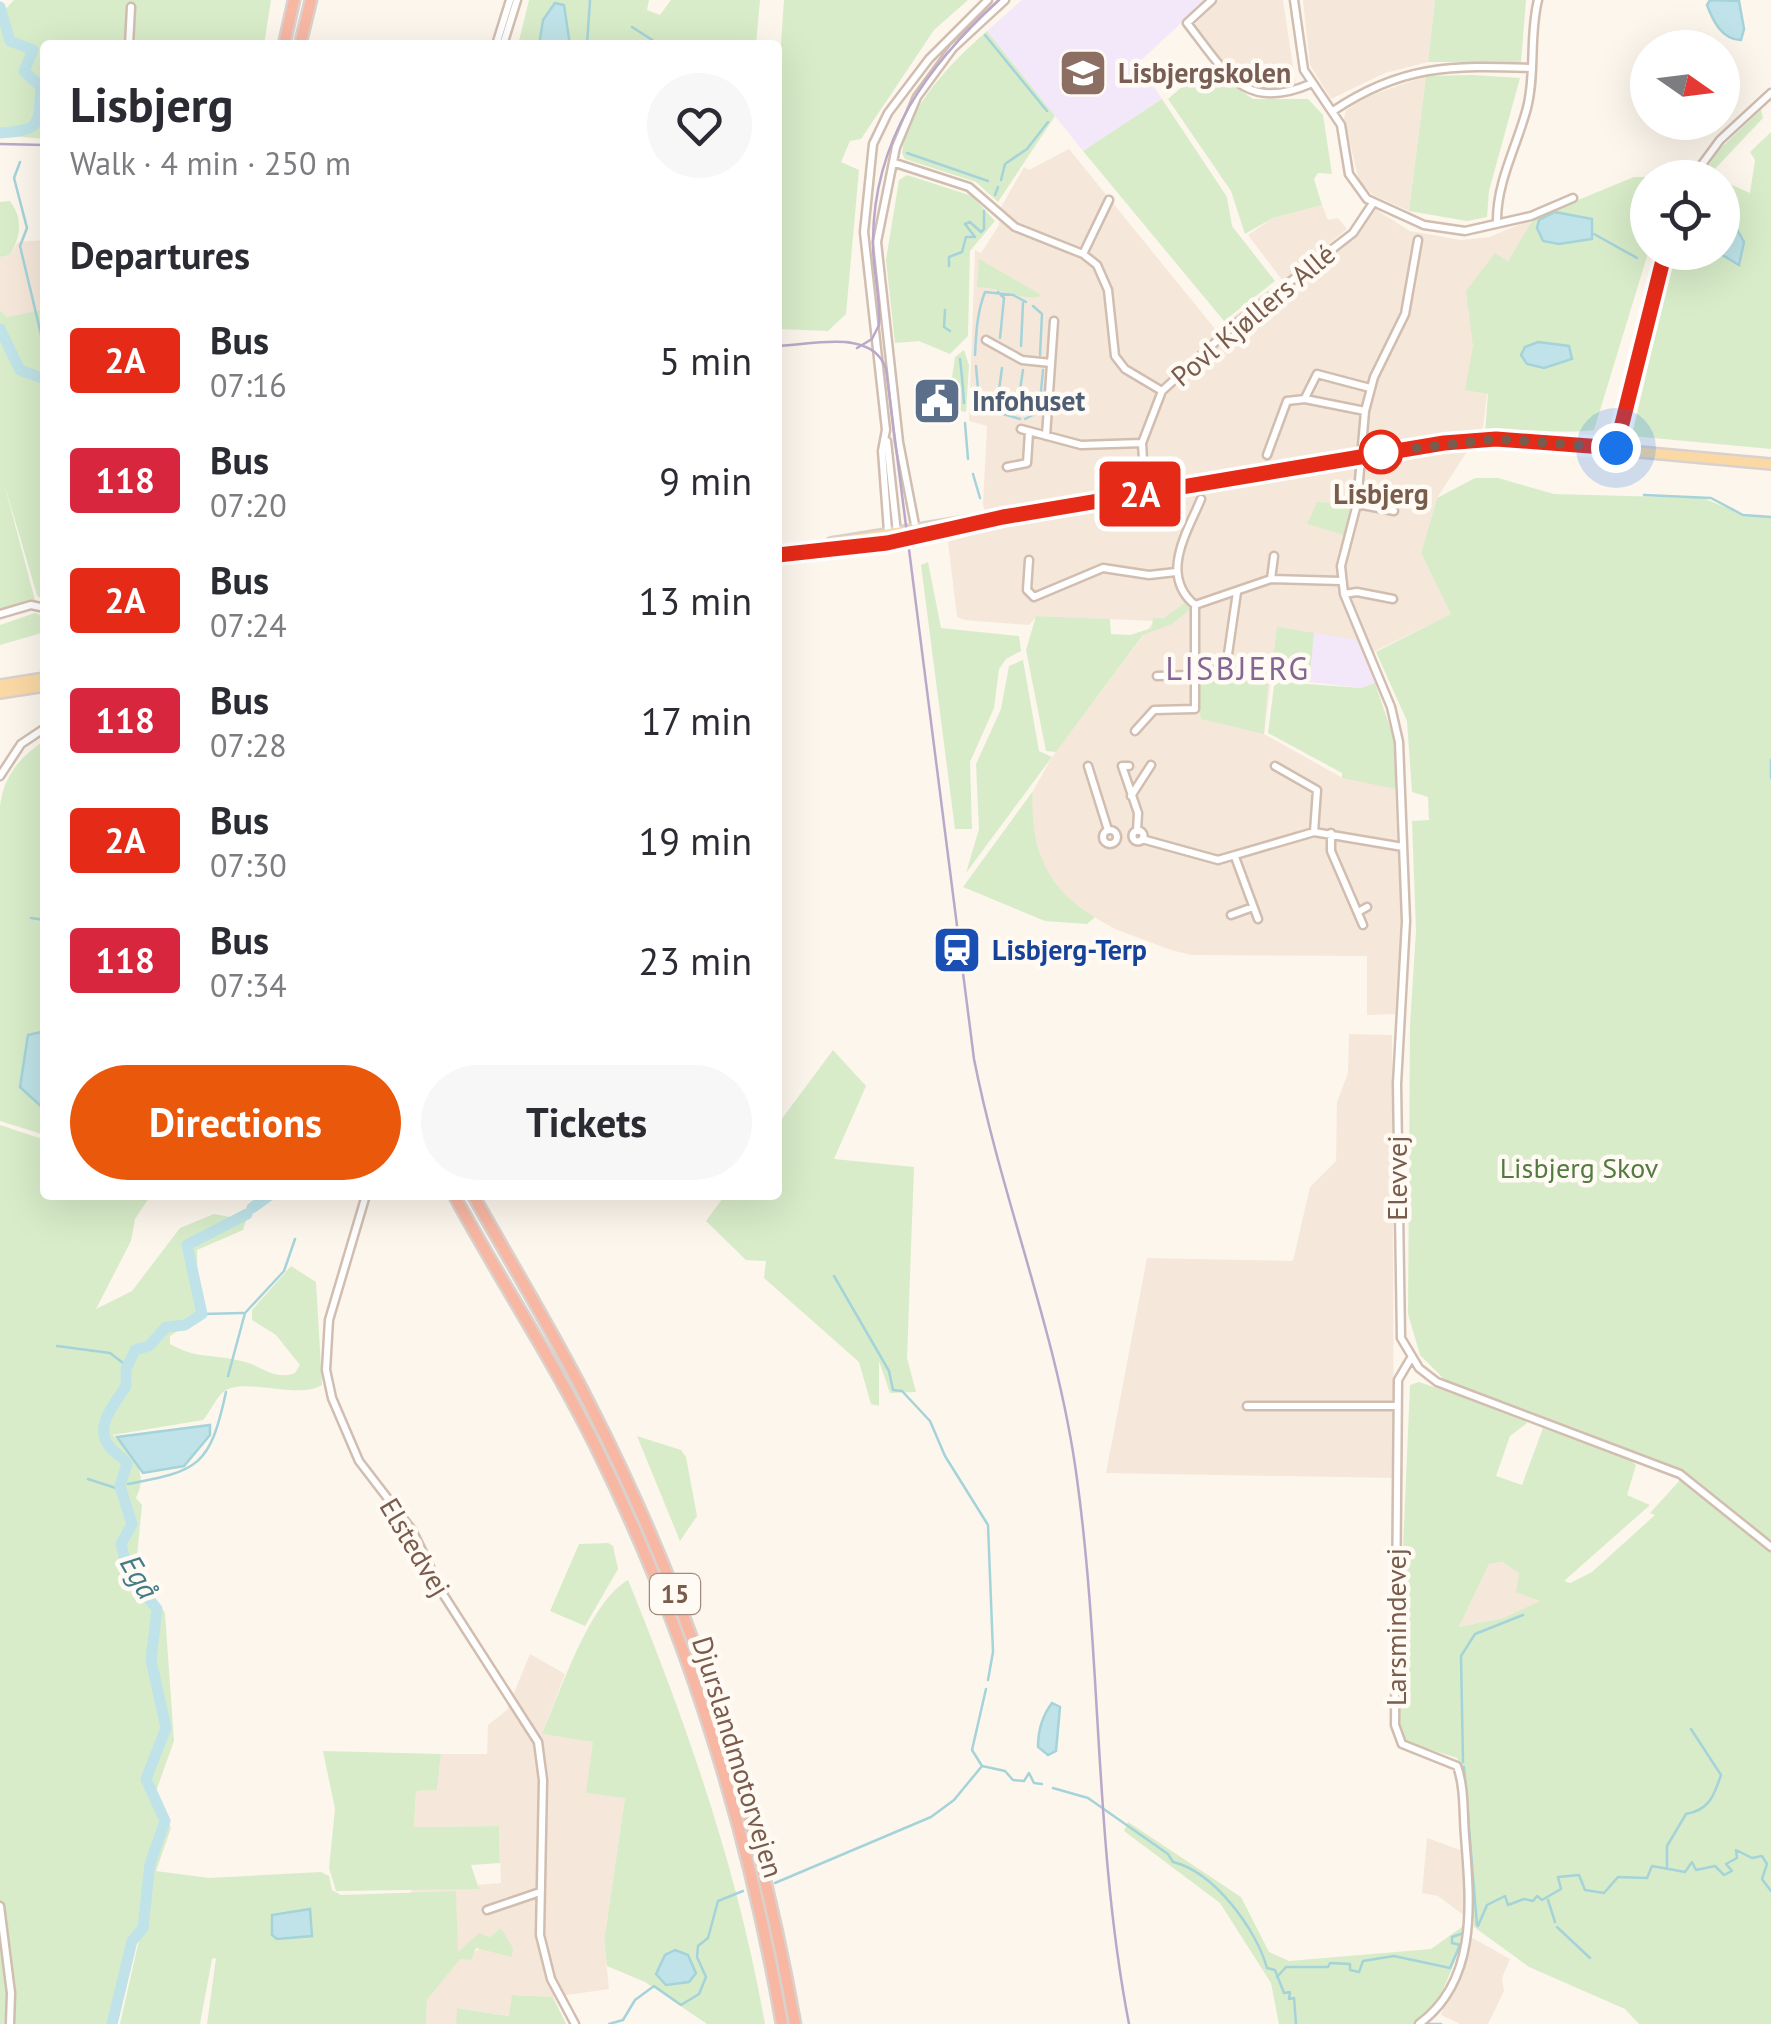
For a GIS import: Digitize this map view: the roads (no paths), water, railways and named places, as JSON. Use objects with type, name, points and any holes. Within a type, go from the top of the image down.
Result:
[{"type":"highway","points":[[285,40],[294,0]]},
{"type":"highway","points":[[301,40],[311,0]]},
{"type":"highway","name":"Djurslandmotorvejen","points":[[456,1200],[579,1413],[669,1613],[740,1829],[782,2024]]},
{"type":"highway","name":"Djurslandmotorvejen","points":[[475,1200],[590,1405],[678,1603],[714,1697],[753,1827],[795,2024]]},
{"type":"main road","points":[[782,554],[1361,455],[1496,439],[1771,464]]},
{"type":"main road","points":[[0,685],[40,682]]},
{"type":"main road","points":[[0,693],[40,683]]},
{"type":"street","points":[[501,40],[513,0]]},
{"type":"street","points":[[894,534],[864,232],[873,144],[888,113],[929,59],[988,0]]},
{"type":"street","points":[[917,532],[899,442],[877,242],[905,123],[928,80],[953,48],[1005,0]]},
{"type":"street","points":[[1212,0],[1187,22],[1237,84],[1268,95],[1310,84]]},
{"type":"street","points":[[1294,0],[1310,84],[1340,125],[1352,182],[1373,203],[1424,224],[1465,231],[1498,220],[1531,216],[1573,198]]},
{"type":"street","points":[[1498,220],[1498,195],[1527,108],[1538,0]]},
{"type":"street","points":[[129,40],[131,7]]},
{"type":"street","points":[[1333,111],[1370,88],[1417,70],[1469,65],[1532,68]]},
{"type":"street","points":[[1705,160],[1720,140],[1771,93]]},
{"type":"street","points":[[895,163],[969,188],[1015,227],[1084,254],[1105,276],[1115,356],[1126,369],[1162,391]]},
{"type":"street","points":[[1084,254],[1109,200]]},
{"type":"street","name":"Povl Kjøllers Allé","points":[[1144,493],[1142,443],[1162,391],[1234,326],[1353,232],[1373,203]]},
{"type":"street","name":"Elevvej","points":[[1411,1358],[1398,1316],[1397,1068],[1406,921],[1397,725],[1341,582],[1356,504],[1370,388],[1405,314],[1418,240]]},
{"type":"street","points":[[1616,448],[1660,270]]},
{"type":"street","points":[[1046,436],[1054,321]]},
{"type":"street","points":[[986,340],[1022,360],[1051,363]]},
{"type":"street","points":[[1304,399],[1317,374],[1370,388]]},
{"type":"street","points":[[1267,456],[1284,405],[1304,399],[1365,412]]},
{"type":"street","points":[[1007,466],[1027,463],[1025,430],[1091,446],[1142,443]]},
{"type":"street","points":[[1135,731],[1154,710],[1195,709],[1195,605],[1176,572],[1201,499]]},
{"type":"street","points":[[1356,504],[1394,511]]},
{"type":"street","points":[[1271,579],[1274,556]]},
{"type":"street","points":[[1029,560],[1026,590],[1034,597],[1102,568],[1150,575],[1176,572]]},
{"type":"street","points":[[1195,605],[1271,579],[1341,582]]},
{"type":"street","points":[[1227,661],[1237,592]]},
{"type":"street","points":[[1344,594],[1357,592],[1393,599]]},
{"type":"street","points":[[0,614],[40,607]]},
{"type":"street","points":[[1157,676],[1192,675]]},
{"type":"street","points":[[0,776],[20,744],[40,731]]},
{"type":"street","points":[[1131,797],[1150,765]]},
{"type":"street","points":[[1088,766],[1108,830],[1117,837],[1135,834]]},
{"type":"street","points":[[1130,766],[1122,766],[1138,813],[1135,834]]},
{"type":"street","points":[[1275,766],[1317,790],[1314,832]]},
{"type":"street","points":[[1135,834],[1142,840],[1202,858],[1235,858],[1314,832],[1403,847]]},
{"type":"street","points":[[1331,833],[1331,850],[1363,925]]},
{"type":"street","points":[[1235,858],[1258,919]]},
{"type":"street","points":[[1230,916],[1254,906]]},
{"type":"street","points":[[1358,912],[1367,907]]},
{"type":"street","name":"Elstedvej","points":[[364,1200],[328,1320],[326,1370],[332,1398],[359,1461],[412,1530],[443,1594],[538,1742],[543,1780],[543,1952],[559,1997],[575,2024]]},
{"type":"street","points":[[1411,1358],[1427,1376],[1448,1387],[1680,1474],[1771,1547]]},
{"type":"street","name":"Larsmindevej","points":[[1411,1358],[1399,1374],[1397,1406],[1395,1725],[1402,1744],[1457,1766],[1471,1919],[1466,1948],[1444,1998],[1419,2024]]},
{"type":"street","points":[[1246,1406],[1397,1406]]},
{"type":"street","points":[[487,1910],[540,1892]]},
{"type":"street","points":[[0,1906],[12,1993],[10,2024]]},
{"type":"water","points":[[1710,0],[1739,1],[1744,29],[1741,40],[1740,30],[1719,28],[1707,5]]},
{"type":"water","points":[[555,3],[564,5],[569,40],[540,40],[543,20]]},
{"type":"water","points":[[1555,212],[1592,219],[1592,239],[1559,244],[1543,241],[1537,228],[1539,220]]},
{"type":"water","points":[[1538,342],[1569,346],[1572,359],[1544,368],[1527,364],[1521,355],[1525,347]]},
{"type":"water","points":[[40,1032],[40,1105],[20,1087],[28,1035]]},
{"type":"water","points":[[210,1425],[210,1435],[184,1466],[143,1473],[117,1437]]},
{"type":"water","points":[[1052,1703],[1060,1707],[1056,1751],[1048,1755],[1038,1747],[1038,1741],[1043,1718]]},
{"type":"water","points":[[310,1909],[312,1936],[277,1939],[272,1935],[272,1915]]},
{"type":"water","points":[[675,1950],[688,1955],[696,1973],[689,1982],[666,1985],[656,1974],[665,1955]]},
{"type":"waterway","points":[[587,40],[590,0]]},
{"type":"waterway","name":"Egå","points":[[0,7],[10,41],[33,50],[24,71],[40,86]]},
{"type":"waterway","points":[[632,27],[652,40]]},
{"type":"waterway","points":[[985,35],[1047,111]]},
{"type":"waterway","name":"Egå","points":[[0,133],[24,130],[35,124],[40,98]]},
{"type":"waterway","points":[[1001,180],[1005,164],[1027,149],[1048,122]]},
{"type":"waterway","points":[[907,153],[988,181]]},
{"type":"waterway","points":[[20,162],[14,178],[27,228],[20,246],[40,330]]},
{"type":"waterway","points":[[995,195],[998,187]]},
{"type":"waterway","points":[[949,266],[949,257],[962,252],[966,237],[975,237],[965,224],[970,222],[981,232],[984,229],[984,211]]},
{"type":"waterway","points":[[1594,234],[1630,254]]},
{"type":"waterway","points":[[975,355],[985,292],[1013,295],[1026,302]]},
{"type":"waterway","points":[[998,292],[1004,298],[1000,338]]},
{"type":"waterway","points":[[1021,346],[1023,303]]},
{"type":"waterway","points":[[1033,306],[1042,314],[1040,355]]},
{"type":"waterway","points":[[945,310],[944,327],[950,331]]},
{"type":"waterway","name":"Egå","points":[[0,329],[20,370],[40,377]]},
{"type":"waterway","points":[[960,359],[964,403]]},
{"type":"waterway","points":[[976,366],[979,401]]},
{"type":"waterway","points":[[988,406],[998,398],[1002,368]]},
{"type":"waterway","points":[[1003,414],[1017,409],[1023,370]]},
{"type":"waterway","points":[[1025,419],[1039,412],[1043,370]]},
{"type":"waterway","points":[[983,403],[997,413]]},
{"type":"waterway","points":[[1000,413],[1020,419]]},
{"type":"waterway","points":[[965,423],[968,459]]},
{"type":"waterway","points":[[973,474],[980,498]]},
{"type":"waterway","points":[[1644,495],[1711,498],[1743,515],[1771,517]]},
{"type":"waterway","points":[[1771,760],[1771,778]]},
{"type":"waterway","points":[[31,918],[40,919]]},
{"type":"waterway","name":"Egå","points":[[252,1208],[263,1200]]},
{"type":"waterway","name":"Egå","points":[[112,2024],[132,1941],[143,1928],[150,1864],[165,1821],[146,1779],[166,1728],[151,1660],[157,1609],[129,1575],[121,1544],[132,1524],[120,1486],[127,1464],[105,1438],[105,1422],[126,1386],[126,1369],[135,1350],[149,1346],[166,1327],[185,1325],[202,1314],[187,1245],[247,1214]]},
{"type":"waterway","points":[[228,1376],[245,1313],[284,1271],[295,1239]]},
{"type":"waterway","points":[[834,1276],[889,1371],[893,1390],[902,1391],[930,1421],[945,1456],[988,1525],[993,1652],[988,1680]]},
{"type":"waterway","points":[[202,1314],[243,1313]]},
{"type":"waterway","points":[[57,1346],[110,1353],[127,1366]]},
{"type":"waterway","points":[[128,1484],[171,1475],[198,1461],[214,1436],[226,1392]]},
{"type":"waterway","points":[[88,1479],[122,1490]]},
{"type":"waterway","points":[[1463,1762],[1461,1656],[1475,1634],[1523,1615]]},
{"type":"waterway","points":[[982,1766],[972,1750],[986,1689]]},
{"type":"waterway","points":[[1667,1867],[1667,1846],[1686,1814],[1710,1801],[1721,1775],[1691,1729]]},
{"type":"waterway","points":[[775,1883],[931,1817],[954,1800],[982,1766],[1005,1771],[1013,1780],[1024,1781],[1029,1773],[1034,1783],[1042,1784]]},
{"type":"waterway","points":[[1464,1767],[1477,1925]]},
{"type":"waterway","points":[[1053,1788],[1088,1798],[1168,1854],[1173,1862],[1189,1868],[1219,1890],[1254,1937],[1267,1968],[1275,1970],[1284,1993],[1290,1992],[1289,1999],[1294,1998],[1296,2024]]},
{"type":"waterway","points":[[1478,1926],[1487,1905],[1505,1896],[1508,1905],[1524,1899],[1533,1901],[1537,1896],[1542,1900],[1561,1889],[1558,1877],[1579,1875],[1585,1890],[1604,1893],[1618,1877],[1647,1878],[1652,1866],[1685,1872],[1692,1862],[1696,1870],[1715,1866],[1724,1875],[1732,1871],[1726,1864],[1737,1858],[1736,1850],[1752,1858],[1762,1856],[1767,1864],[1762,1879],[1771,1891]]},
{"type":"waterway","points":[[609,2024],[623,2020],[635,2000],[654,1986],[681,2005],[699,1994],[706,1977],[697,1957],[698,1946],[708,1938],[718,1901],[743,1891]]},
{"type":"waterway","points":[[1548,1900],[1555,1922]]},
{"type":"waterway","points":[[1557,1927],[1590,1958]]},
{"type":"waterway","points":[[1277,1977],[1286,1967],[1328,1967],[1330,1963],[1350,1964],[1350,1970],[1359,1972],[1363,1961],[1394,1956],[1450,1968],[1460,1945],[1452,1943],[1452,1937],[1464,1933]]},
{"type":"waterway","points":[[1428,2024],[1441,2024]]},
{"type":"tram line","points":[[857,348],[872,339],[879,325],[873,251],[876,203],[894,137],[928,78],[999,0]]},
{"type":"tram line","points":[[0,144],[40,145]]},
{"type":"tram line","points":[[782,346],[855,343],[879,356],[886,369],[974,1059],[1057,1373],[1077,1479],[1091,1615],[1110,1888],[1129,2024]]},
{"type":"place","name":"Lisbjergskolen","points":[[1083,73]]},
{"type":"place","name":"Infohuset","points":[[937,401]]},
{"type":"place","name":"Lisbjerg","points":[[1381,452]]},
{"type":"place","name":"Lisbjerg-Terp","points":[[957,950]]},
{"type":"district","name":"LISBJERG","points":[[1238,669]]},
{"type":"park label","name":"Lisbjerg Skov","points":[[1579,1168]]}]
